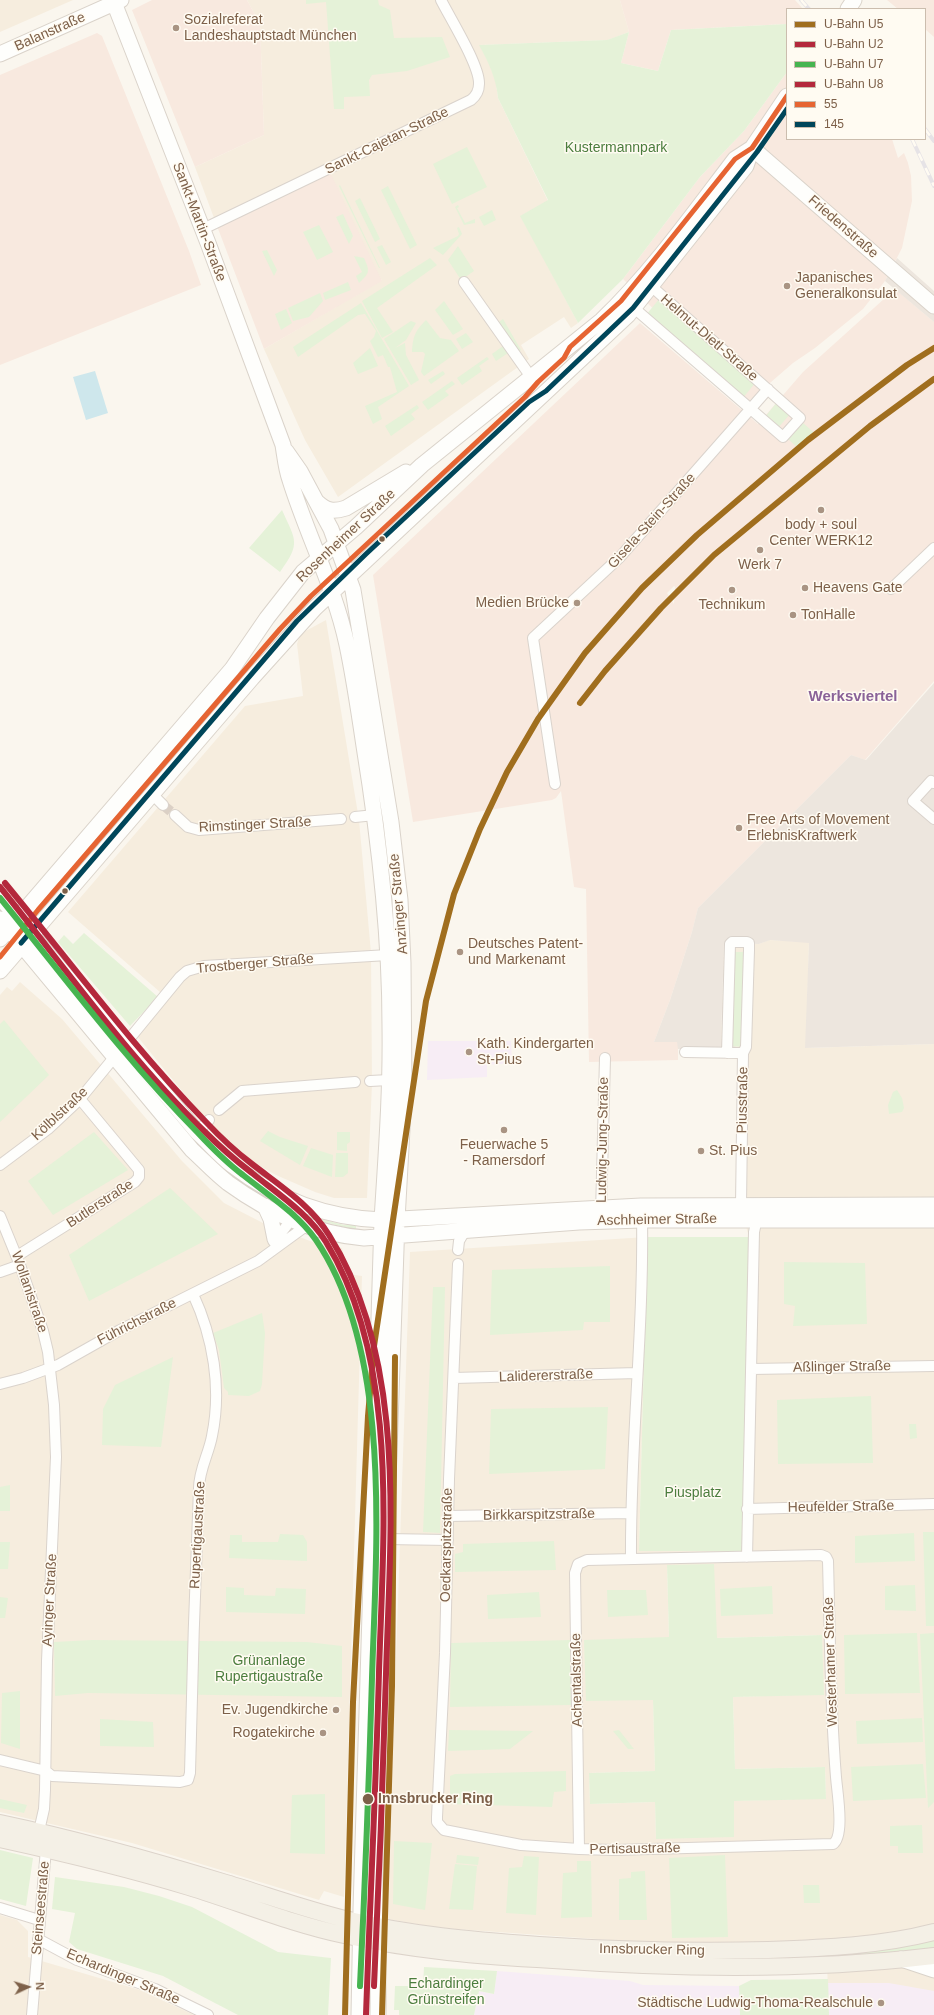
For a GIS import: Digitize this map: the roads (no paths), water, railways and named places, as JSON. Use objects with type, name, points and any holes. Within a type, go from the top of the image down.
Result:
[{"type":"main road","name":"Sankt-Martin-Straße","points":[[116,1],[283,445],[289,479],[331,593]]},
{"type":"main road","name":"Balanstraße","points":[[0,54],[116,1]]},
{"type":"main road","name":"Rosenheimer Straße","points":[[0,971],[252,678],[331,593],[533,402],[604,338],[634,308],[746,166],[752,148],[786,97]]},
{"type":"main road","name":"Rosenheimer Straße","points":[[7,927],[218,685],[303,572],[338,543],[422,464],[570,347],[621,302],[735,159],[752,148]]},
{"type":"main road","name":"Friedenstraße","points":[[752,148],[934,306]]},
{"type":"main road","name":"Sankt-Martin-Straße","points":[[283,445],[317,501],[338,543],[349,575]]},
{"type":"main road","points":[[317,501],[329,510],[334,511],[346,508],[392,479],[422,464]]},
{"type":"main road","name":"Anzinger Straße","points":[[349,575],[356,601],[391,822],[400,900],[404,963],[404,1093],[397,1220],[389,1237]]},
{"type":"main road","name":"Anzinger Straße","points":[[331,593],[347,644],[375,815],[382,877],[388,955],[390,1026],[389,1080],[382,1220],[389,1237]]},
{"type":"main road","points":[[0,897],[7,927],[27,941],[123,1045]]},
{"type":"main road","name":"Aschheimer Straße","points":[[123,1045],[192,1150],[227,1182],[265,1206],[306,1226],[332,1234],[354,1238],[389,1237],[465,1231],[601,1214]]},
{"type":"main road","name":"Aschheimer Straße","points":[[123,1045],[197,1132],[231,1164],[269,1190],[306,1207],[348,1217],[397,1220],[642,1213],[758,1212],[934,1205]]},
{"type":"main road","name":"Aschheimer Straße","points":[[642,1213],[741,1204],[758,1212],[934,1220]]},
{"type":"main road","points":[[265,1206],[271,1219],[273,1245]]},
{"type":"main road","points":[[291,1220],[306,1207]]},
{"type":"main road","points":[[359,2015],[360,1922],[380,1537],[389,1237]]},
{"type":"main road","points":[[378,2015],[378,1942],[376,1926],[375,1857],[382,1578],[380,1537]]},
{"type":"main road","name":"Innsbrucker Ring","points":[[0,1823],[39,1831],[159,1863],[360,1922],[404,1932],[468,1939],[598,1949],[666,1951],[804,1949],[853,1946],[892,1941],[934,1932]]},
{"type":"main road","name":"Innsbrucker Ring","points":[[0,1839],[156,1877],[334,1933],[360,1939],[452,1954],[667,1966],[828,1964],[934,1956]]},
{"type":"main road","points":[[901,1959],[934,1970]]},
{"type":"street","name":"Sankt-Cajetan-Straße","points":[[203,229],[472,100],[477,92],[479,78],[441,0]]},
{"type":"street","points":[[464,282],[531,377]]},
{"type":"street","name":"Helmut-Dietl-Straße","points":[[634,308],[783,437],[800,418],[651,286]]},
{"type":"street","name":"Helmut-Dietl-Straße","points":[[750,408],[768,389]]},
{"type":"street","name":"Gisela-Stein-Straße","points":[[555,784],[533,638],[620,557],[750,408]]},
{"type":"street","points":[[891,589],[934,548]]},
{"type":"street","points":[[934,783],[931,781],[914,801],[934,819]]},
{"type":"street","points":[[152,794],[163,804]]},
{"type":"street","name":"Rimstinger Straße","points":[[175,815],[188,827],[199,830],[341,819]]},
{"type":"street","points":[[355,817],[375,815]]},
{"type":"street","points":[[726,1053],[730,944],[732,942],[747,942],[749,945],[746,1047],[743,1053]]},
{"type":"street","name":"Trostberger Straße","points":[[123,1045],[180,977],[190,969],[204,966],[388,955]]},
{"type":"street","name":"Kölblstraße","points":[[0,1165],[48,1129],[80,1099],[123,1045]]},
{"type":"street","name":"Piusstraße","points":[[685,1052],[743,1053],[741,1204]]},
{"type":"street","name":"Ludwig-Jung-Straße","points":[[601,1214],[605,1058]]},
{"type":"street","points":[[370,1081],[389,1080]]},
{"type":"street","points":[[219,1110],[242,1091],[355,1082]]},
{"type":"street","name":"Butlerstraße","points":[[19,1260],[135,1182],[139,1177],[139,1170],[80,1099]]},
{"type":"street","points":[[197,1132],[208,1120]]},
{"type":"street","points":[[642,1213],[637,1373],[630,1513],[631,1559],[747,1557],[754,1232],[758,1212]]},
{"type":"street","name":"Wollanistraße","points":[[0,1216],[19,1260],[43,1331],[48,1352],[49,1369]]},
{"type":"street","name":"Führichstraße","points":[[0,1384],[49,1369],[120,1330],[258,1261],[273,1245],[291,1220]]},
{"type":"street","name":"Führichstraße","points":[[273,1245],[306,1226]]},
{"type":"street","points":[[458,1250],[459,1241],[465,1231]]},
{"type":"street","points":[[0,1272],[19,1260]]},
{"type":"street","name":"Oedkarspitzstraße","points":[[440,1826],[437,1822],[437,1817],[445,1653],[448,1516],[458,1264]]},
{"type":"street","name":"Rupertigaustraße","points":[[46,1771],[52,1776],[180,1782],[188,1780],[190,1773],[199,1482],[212,1436],[216,1385],[212,1350],[206,1326],[193,1294]]},
{"type":"street","name":"Aßlinger Straße","points":[[751,1368],[934,1366]]},
{"type":"street","name":"Ayinger Straße","points":[[39,1831],[44,1809],[46,1771],[47,1661],[56,1457],[54,1406],[49,1369]]},
{"type":"street","name":"Lalidererstraße","points":[[454,1378],[637,1373]]},
{"type":"street","name":"Heufelder Straße","points":[[747,1509],[934,1504]]},
{"type":"street","name":"Birkkarspitzstraße","points":[[448,1516],[630,1513]]},
{"type":"street","points":[[380,1537],[448,1540]]},
{"type":"street","name":"Westerhamer Straße","points":[[747,1557],[821,1555],[826,1557],[828,1561],[835,1772],[839,1821],[839,1835],[837,1842],[833,1844]]},
{"type":"street","name":"Achentalstraße","points":[[578,1849],[575,1573],[578,1564],[587,1560],[631,1559]]},
{"type":"street","points":[[0,1760],[46,1771]]},
{"type":"street","name":"Pertisaustraße","points":[[440,1826],[450,1832],[521,1844],[578,1849],[614,1850],[833,1844]]},
{"type":"street","name":"Steinseestraße","points":[[32,2015],[46,1849]]},
{"type":"street","points":[[0,1908],[39,1920]]},
{"type":"street","name":"Echardinger Straße","points":[[38,1939],[77,1960],[155,1989],[208,2015]]},
{"type":"water","points":[[95,371],[108,413],[86,420],[73,377]]},
{"type":"tunnel","points":[[163,805],[175,815]]},
{"type":"railway","points":[[801,0],[808,8]]},
{"type":"railway","points":[[926,130],[934,141]]},
{"type":"railway","points":[[912,140],[934,186]]},
{"type":"metro line","name":"U5","points":[[345,2015],[353,1702],[368,1416],[374,1346],[426,1001],[454,894],[480,829],[507,772],[538,719],[585,653],[642,588],[697,535],[808,440],[907,365],[934,348]]},
{"type":"metro line","name":"U5","points":[[580,703],[605,671],[661,608],[714,555],[870,426],[934,379]]},
{"type":"metro line","name":"U8","points":[[5,883],[128,1035],[211,1128],[246,1159],[294,1196],[322,1224],[354,1284],[372,1337],[383,1392],[389,1449],[391,1506],[384,1752],[374,1986]]},
{"type":"metro line","name":"U2","points":[[0,887],[123,1043],[176,1103],[227,1153],[292,1204],[319,1232],[326,1242],[350,1289],[366,1341],[376,1395],[382,1451],[384,1508],[366,2015]]},
{"type":"metro line","name":"U7","points":[[0,898],[96,1018],[171,1105],[225,1160],[282,1205],[308,1230],[316,1240],[341,1286],[358,1338],[369,1394],[374,1452],[376,1512],[376,1570],[370,1755],[360,1986]]},
{"type":"metro line","name":"U5","points":[[382,2015],[392,1686],[395,1357]]},
{"type":"place","name":"Sozialreferat Landeshauptstadt München","points":[[176,28]]},
{"type":"place","name":"Japanisches Generalkonsulat","points":[[787,286]]},
{"type":"place","name":"body + soul Center WERK12","points":[[821,510]]},
{"type":"place","name":"Werk 7","points":[[760,550]]},
{"type":"place","name":"Heavens Gate","points":[[805,588]]},
{"type":"place","name":"Technikum","points":[[732,590]]},
{"type":"place","name":"Medien Brücke","points":[[577,603]]},
{"type":"place","name":"TonHalle","points":[[793,615]]},
{"type":"place","name":"Free Arts of Movement ErlebnisKraftwerk","points":[[739,828]]},
{"type":"place","name":"Deutsches Patent- und Markenamt","points":[[460,952]]},
{"type":"place","name":"Kath. Kindergarten St-Pius","points":[[469,1052]]},
{"type":"place","name":"Feuerwache 5 - Ramersdorf","points":[[504,1130]]},
{"type":"place","name":"St. Pius","points":[[701,1151]]},
{"type":"place","name":"Ev. Jugendkirche","points":[[336,1710]]},
{"type":"place","name":"Rogatekirche","points":[[323,1733]]},
{"type":"place","name":"Innsbrucker Ring","points":[[368,1799]]},
{"type":"place","name":"Städtische Ludwig-Thoma-Realschule","points":[[881,2003]]},
{"type":"district","name":"Werksviertel","points":[[853,697]]},
{"type":"park label","name":"Kustermannpark","points":[[616,148]]},
{"type":"park label","name":"Piusplatz","points":[[693,1493]]},
{"type":"park label","name":"Grünanlage Rupertigaustraße","points":[[269,1670]]},
{"type":"park label","name":"Echardinger Grünstreifen","points":[[446,1992]]}]
